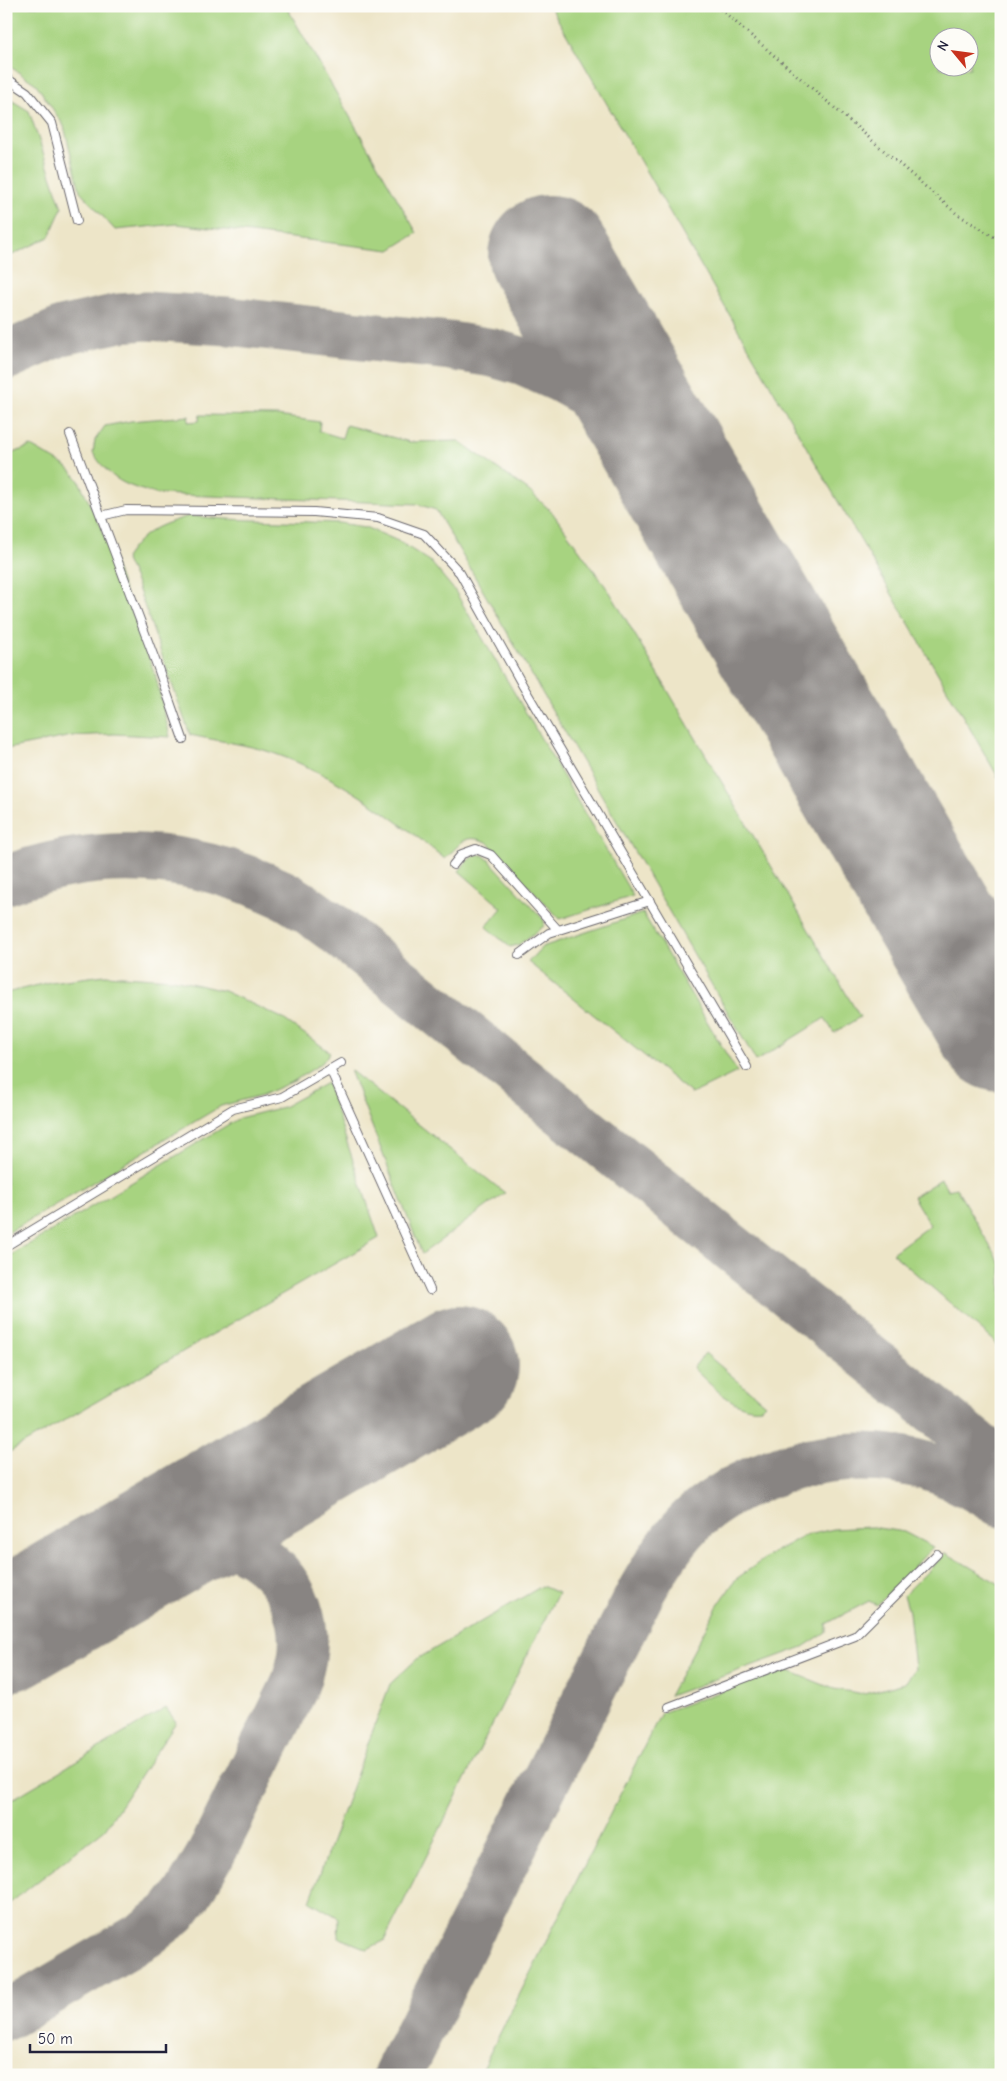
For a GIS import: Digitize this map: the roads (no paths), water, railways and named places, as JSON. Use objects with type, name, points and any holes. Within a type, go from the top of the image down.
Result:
[{"type":"lane","points":[[6,78],[27,92],[52,123],[77,220]]},
{"type":"lane","points":[[70,434],[158,668],[182,739]]},
{"type":"lane","points":[[101,516],[126,510],[314,512],[378,518],[424,534],[460,573],[747,1067]]},
{"type":"lane","points":[[453,865],[462,854],[476,849],[491,855],[558,930]]},
{"type":"lane","points":[[519,955],[549,933],[650,901]]},
{"type":"lane","points":[[6,1246],[233,1109],[282,1097],[341,1062]]},
{"type":"lane","points":[[330,1069],[430,1290]]},
{"type":"lane","points":[[668,1707],[854,1636],[937,1554]]}]
